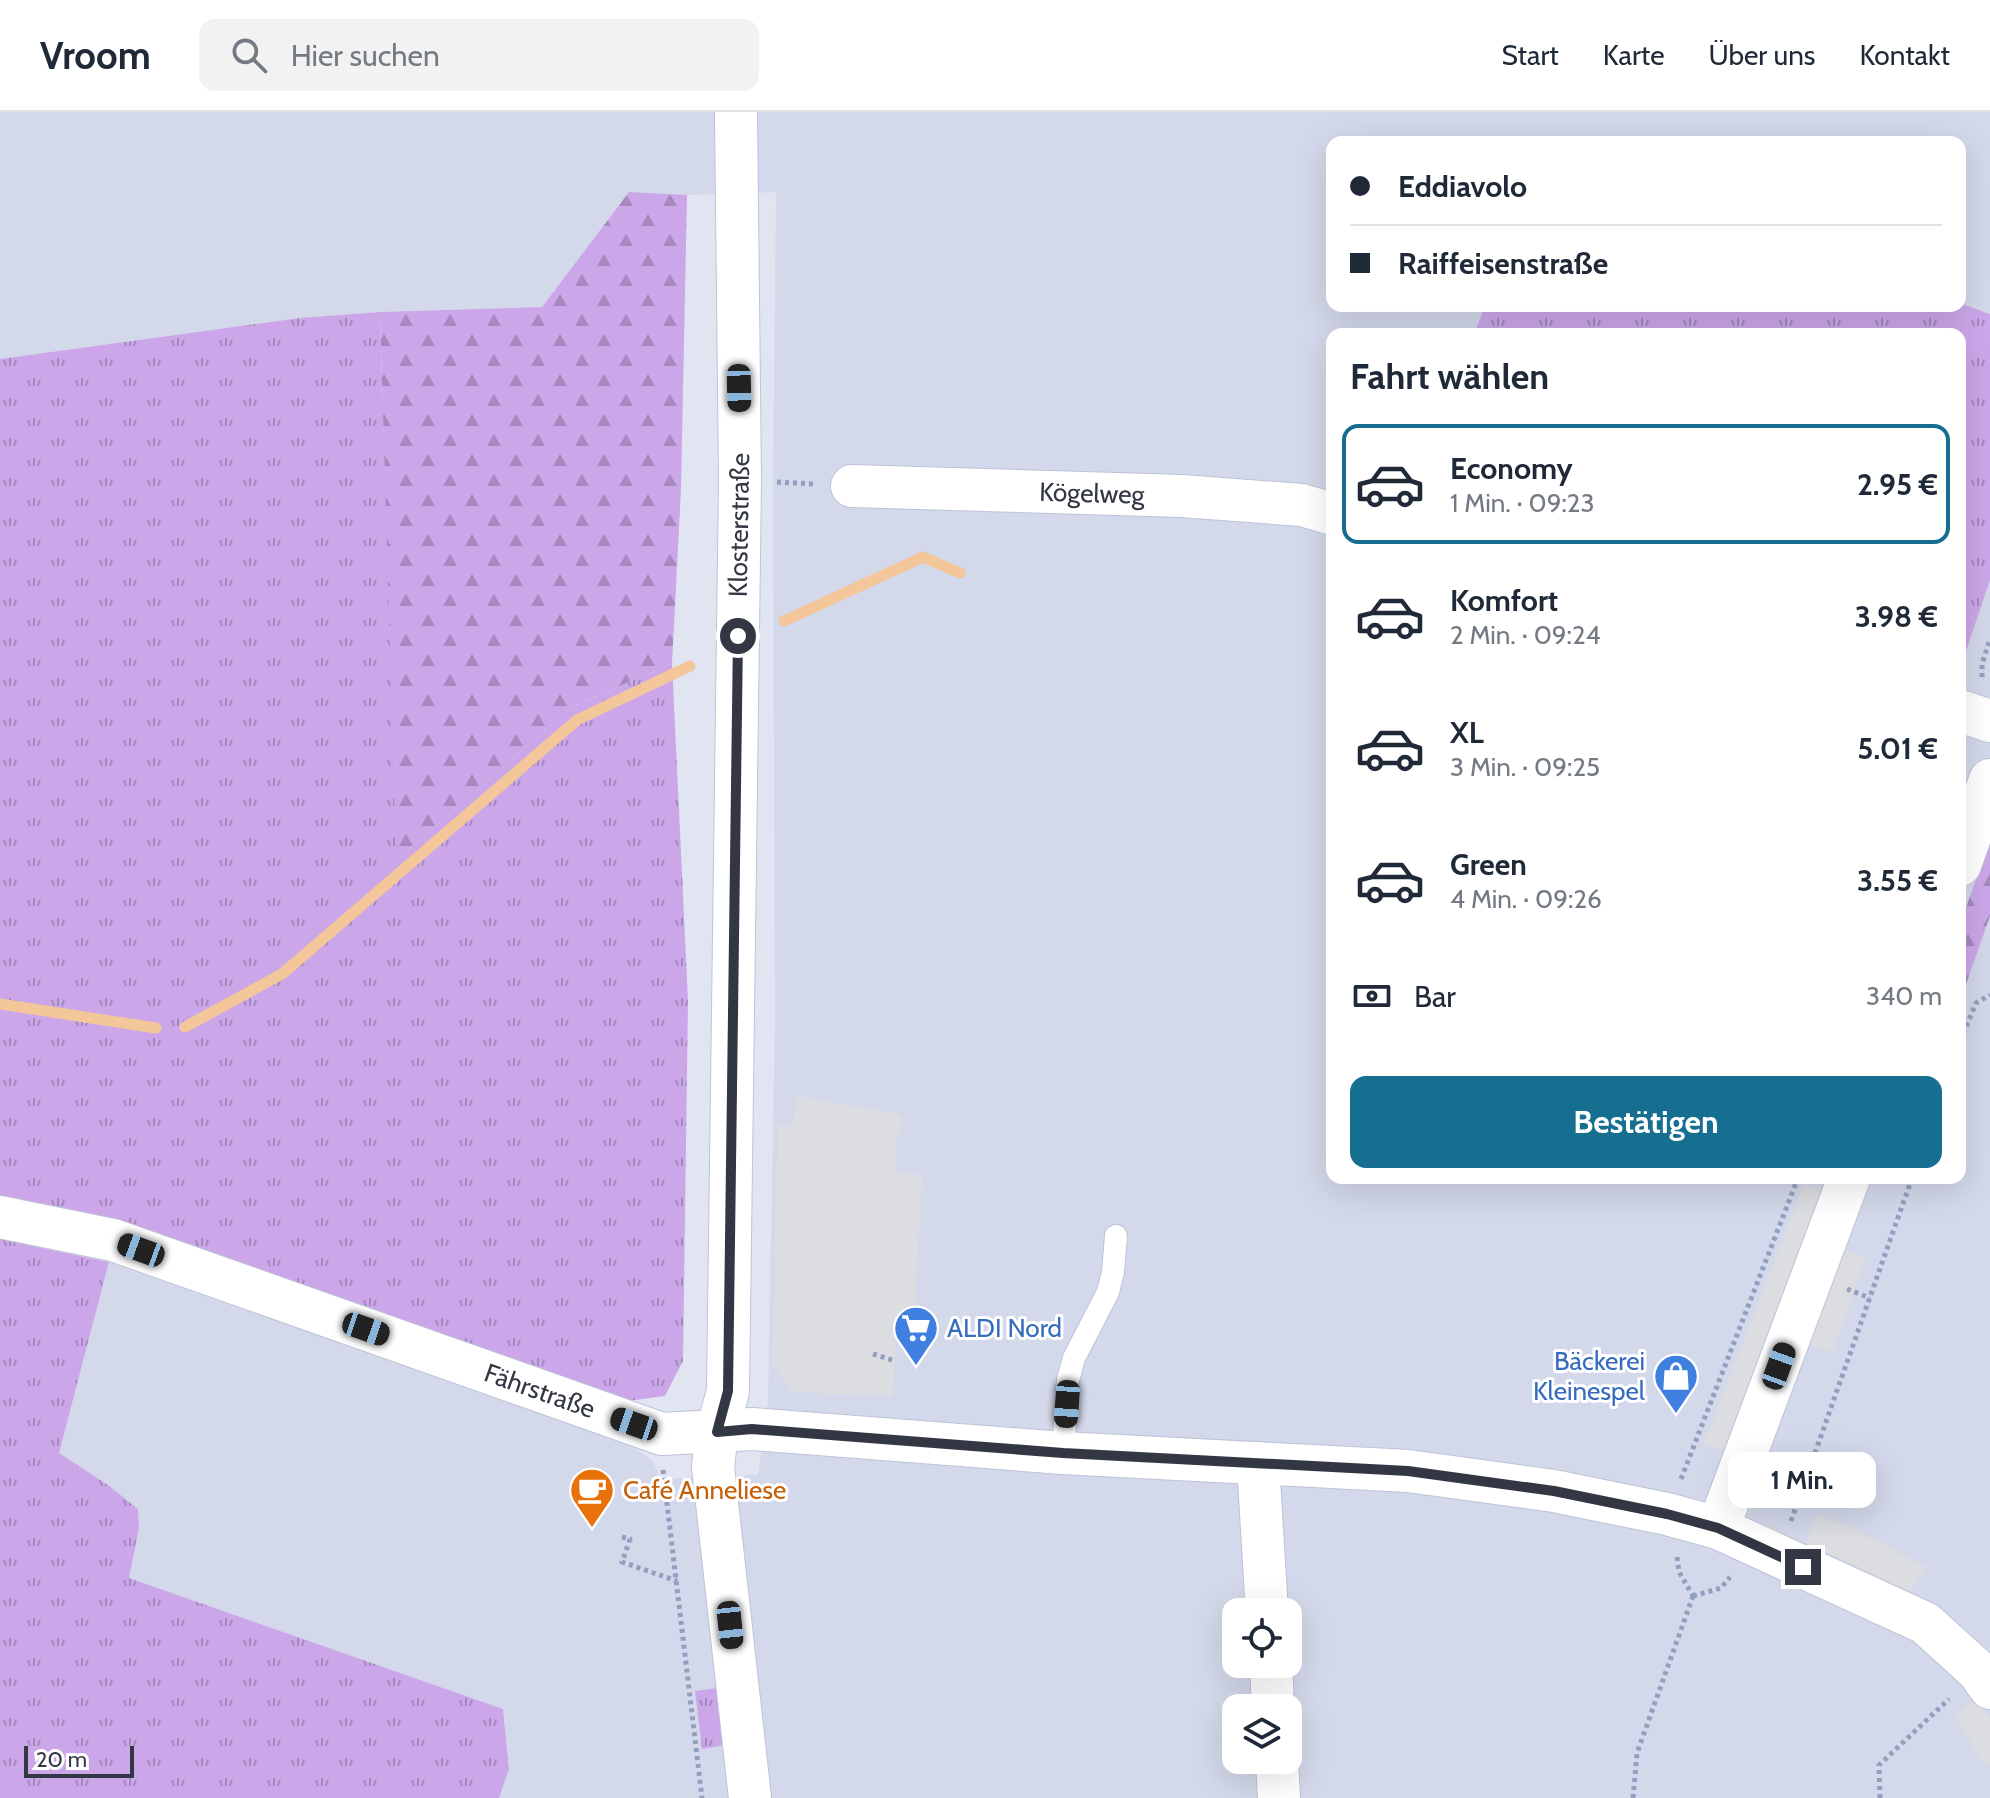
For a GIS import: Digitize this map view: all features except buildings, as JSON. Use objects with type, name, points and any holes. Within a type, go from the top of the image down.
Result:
[{"type":"street","name":"Klosterstraße","points":[[736,112],[740,480],[728,1391],[717,1432],[713,1467],[750,1798]]},
{"type":"street","name":"Kögelweg","points":[[852,486],[1182,496],[1302,505],[1326,512]]},
{"type":"street","points":[[1966,713],[1990,721]]},
{"type":"street","points":[[1966,848],[1990,780]]},
{"type":"street","points":[[1718,1528],[1847,1184]]},
{"type":"street","name":"Fährstraße","points":[[0,1217],[113,1240],[662,1434],[752,1429],[1063,1453],[1408,1471],[1554,1491],[1667,1514],[1718,1528],[1925,1623],[1984,1680]]},
{"type":"street","points":[[1258,1463],[1266,1598]]},
{"type":"street","points":[[1278,1774],[1279,1798]]},
{"type":"lane","points":[[1063,1453],[1068,1380],[1074,1358],[1108,1292],[1116,1236]]},
{"type":"path","points":[[740,480],[852,486]]},
{"type":"path","points":[[1966,1027],[1976,1003],[1990,995]]},
{"type":"path","points":[[1667,1514],[1796,1184]]},
{"type":"path","points":[[1779,1556],[1910,1184]]},
{"type":"path","points":[[1857,1293],[1870,1298]]},
{"type":"path","points":[[873,1354],[895,1361]]},
{"type":"path","points":[[662,1434],[661,1457],[702,1798]]},
{"type":"path","points":[[622,1537],[630,1539],[622,1562],[677,1581]]},
{"type":"path","points":[[1633,1798],[1637,1753],[1693,1596]]},
{"type":"path","points":[[1880,1798],[1879,1765],[1984,1680]]},
{"type":"shaded area","points":[[0,112],[1990,112],[1990,314],[1966,305],[1966,136],[1326,136],[1326,312],[1483,312],[1476,328],[1326,328],[1326,1184],[1966,1184],[1966,651],[1990,580],[1990,1798],[499,1798],[509,1769],[503,1709],[129,1578],[139,1528],[108,1485],[59,1453],[109,1262],[631,1446],[653,1461],[660,1479],[758,1475],[768,1402],[775,1025],[773,490],[776,192],[687,195],[629,192],[542,307],[301,318],[0,359]]},
{"type":"shaded area","points":[[798,1096],[903,1115],[896,1145],[897,1173],[922,1175],[914,1326],[897,1326],[893,1396],[790,1392],[772,1362],[778,1125],[792,1127]]},
{"type":"shaded area","points":[[1804,1184],[1829,1194],[1729,1453],[1704,1444]]},
{"type":"shaded area","points":[[1843,1248],[1866,1257],[1832,1352],[1809,1344]]},
{"type":"shaded area","points":[[1816,1514],[1857,1531],[1926,1567],[1907,1596],[1868,1572],[1806,1543]]},
{"type":"shaded area","points":[[1976,1699],[1990,1718],[1990,1763],[1985,1766],[1955,1716]]},
{"type":"green space","points":[[629,192],[687,195],[681,490],[672,663],[570,708],[396,861],[380,312],[542,307]]},
{"type":"green space","points":[[1966,305],[1990,314],[1990,580],[1966,651],[1966,328],[1476,328],[1483,312],[1966,312]]},
{"type":"green space","points":[[380,312],[397,860],[570,708],[672,663],[688,1000],[683,1361],[665,1396],[628,1401],[117,1220],[0,1197],[0,359],[300,318]]},
{"type":"green space","points":[[1990,839],[1990,916],[1966,984],[1966,908]]},
{"type":"green space","points":[[0,1239],[109,1262],[59,1453],[138,1509],[139,1528],[129,1578],[503,1709],[509,1769],[499,1798],[0,1798]]},
{"type":"green space","points":[[718,1688],[724,1745],[702,1749],[695,1691]]},
{"type":"waterway","points":[[784,621],[923,557],[960,573]]},
{"type":"waterway","points":[[185,1027],[282,974],[577,720],[690,666]]},
{"type":"waterway","points":[[0,1004],[156,1028]]},
{"type":"place","name":"ALDI Nord","points":[[916,1367]]},
{"type":"place","name":"Bäckerei Kleinespel","points":[[1676,1415]]},
{"type":"place","name":"Café Anneliese","points":[[592,1529]]},
{"type":"route","points":[[738,636],[728,1391],[717,1432],[752,1429],[1063,1453],[1408,1471],[1554,1491],[1667,1514],[1718,1528],[1803,1567]]}]
